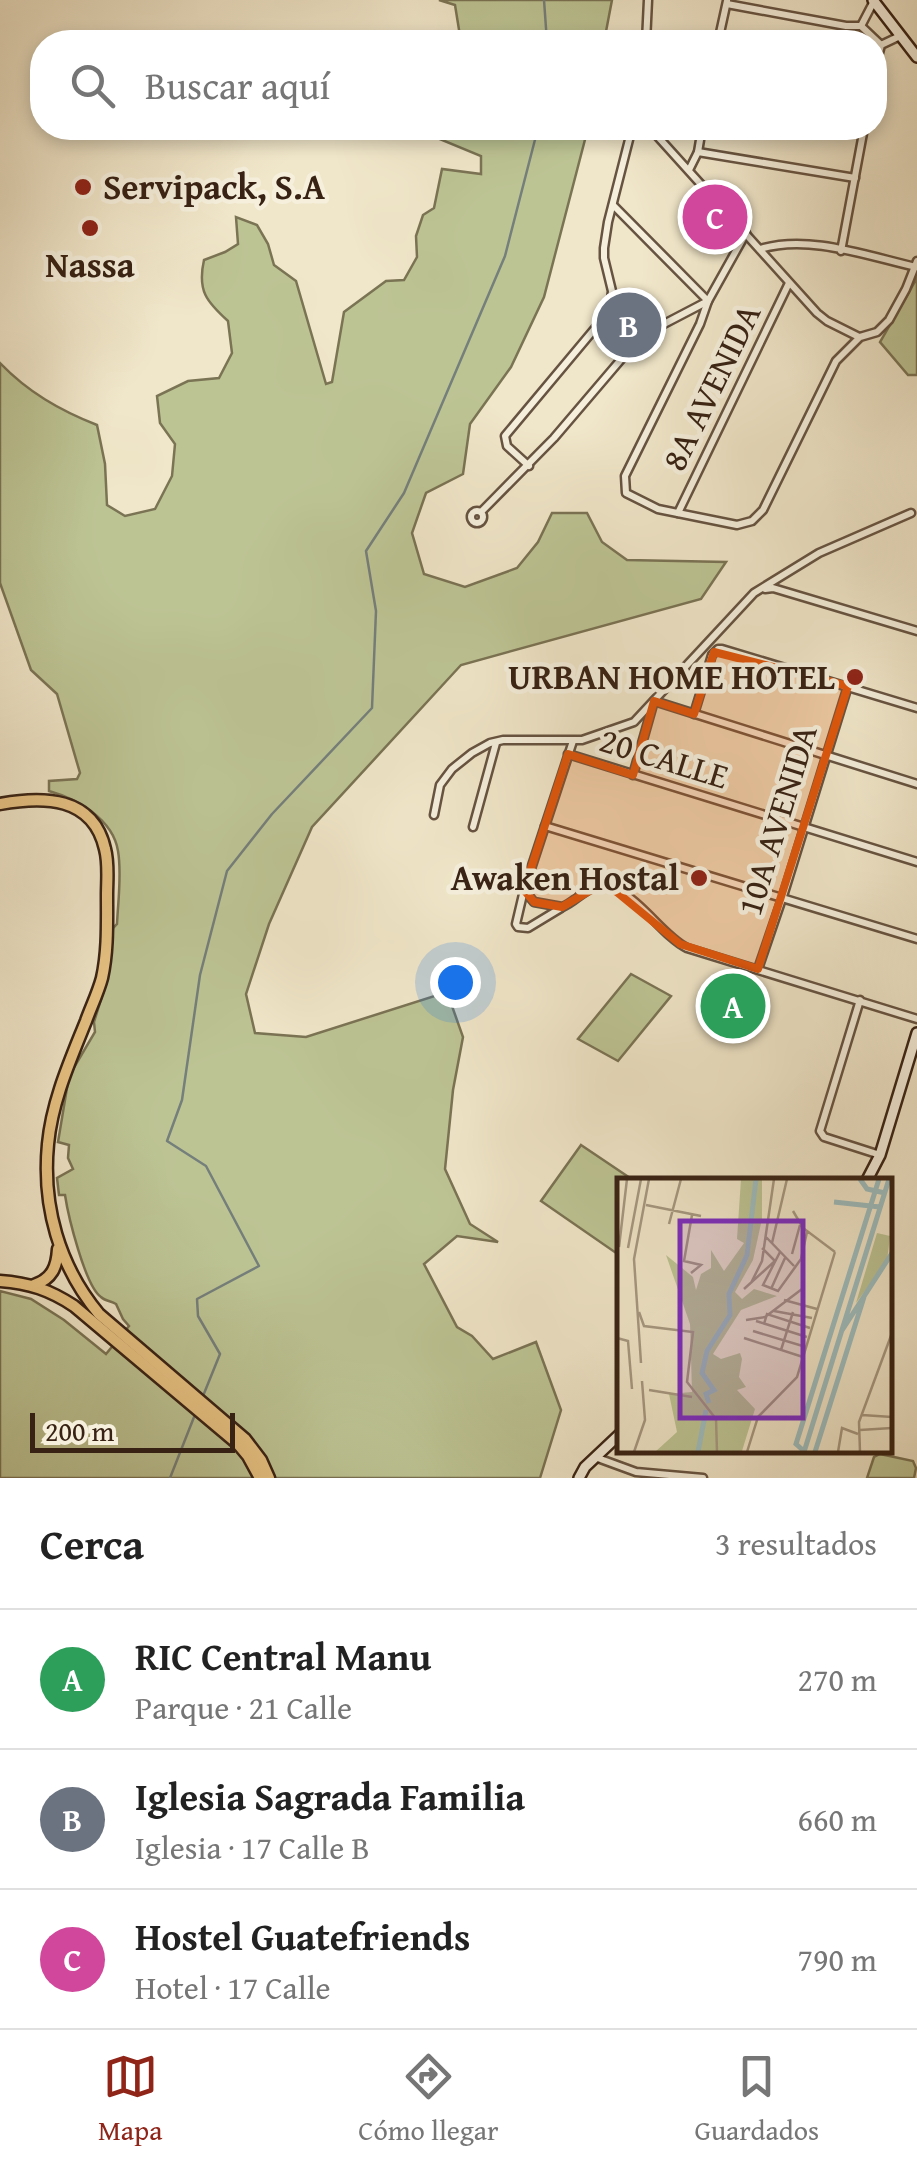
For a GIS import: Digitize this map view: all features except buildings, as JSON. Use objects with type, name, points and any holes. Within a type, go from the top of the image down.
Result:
[{"type":"highway","points":[[0,804],[46,799],[74,808],[93,824],[103,841],[107,860],[107,940],[101,982],[61,1084],[50,1127],[48,1186],[58,1244],[84,1296],[112,1332],[238,1444],[259,1475]]},
{"type":"highway","points":[[33,1285],[54,1271],[58,1244]]},
{"type":"highway","points":[[0,1281],[33,1285],[58,1296],[112,1332],[245,1439],[269,1478]]},
{"type":"main road","points":[[874,1],[917,56]]},
{"type":"main road","points":[[868,1178],[880,1156],[917,1033]]},
{"type":"main road","points":[[579,1478],[584,1467],[617,1437]]},
{"type":"street","points":[[647,30],[648,0]]},
{"type":"street","points":[[861,26],[874,1]]},
{"type":"street","points":[[721,30],[727,2],[861,26],[865,30]]},
{"type":"street","points":[[887,42],[900,36]]},
{"type":"street","points":[[529,466],[507,446],[506,433],[607,310],[612,290],[604,258],[608,222],[629,140]]},
{"type":"street","points":[[661,140],[817,313],[857,340]]},
{"type":"street","points":[[689,170],[700,140]]},
{"type":"street","points":[[841,250],[862,140]]},
{"type":"street","points":[[698,152],[855,178]]},
{"type":"street","points":[[614,205],[708,300]]},
{"type":"street","points":[[746,234],[708,300],[700,324],[625,476],[626,493],[646,505],[737,525],[752,521],[763,510],[836,361],[857,340],[877,332],[889,320],[916,264],[787,243],[760,249]]},
{"type":"street","name":"8A AVENIDA","points":[[678,513],[789,283]]},
{"type":"street","points":[[480,512],[529,466],[629,348],[659,324],[708,300]]},
{"type":"street","points":[[599,323],[629,348]]},
{"type":"street","points":[[434,815],[440,785],[452,768],[472,753],[496,742],[523,738],[572,741],[624,727],[643,715],[754,593],[819,554],[910,513]]},
{"type":"street","points":[[760,589],[773,588],[917,631]]},
{"type":"street","points":[[694,714],[710,661],[718,649],[917,708]]},
{"type":"street","name":"10A AVENIDA","points":[[758,969],[848,686]]},
{"type":"street","points":[[654,702],[917,784]]},
{"type":"street","points":[[633,775],[654,702]]},
{"type":"street","points":[[572,741],[524,890],[518,927],[532,927],[596,887],[613,890],[630,898],[680,944],[917,1019]]},
{"type":"street","points":[[472,827],[496,742]]},
{"type":"street","name":"20 CALLE","points":[[568,754],[917,862]]},
{"type":"street","points":[[545,826],[917,939]]},
{"type":"street","points":[[478,877],[524,890],[534,902],[562,908]]},
{"type":"street","points":[[860,1000],[820,1131],[824,1137],[880,1156]]},
{"type":"street","points":[[595,1457],[636,1472],[703,1478]]},
{"type":"highlighted area","points":[[714,652],[848,686],[758,969],[680,944],[613,889],[596,887],[562,907],[534,902],[524,890],[568,754],[633,775],[654,701],[694,714]]},
{"type":"green space","points":[[439,0],[612,0],[606,30],[459,30],[455,5]]},
{"type":"green space","points":[[442,140],[585,140],[544,297],[511,367],[470,424],[463,474],[426,493],[412,533],[424,574],[465,587],[517,568],[538,542],[552,513],[587,513],[602,542],[627,560],[726,562],[701,599],[461,665],[312,827],[269,924],[246,994],[255,1033],[306,1037],[447,992],[463,1037],[445,1169],[470,1224],[498,1242],[457,1236],[424,1264],[457,1327],[472,1336],[493,1359],[536,1342],[561,1410],[540,1478],[0,1478],[0,1291],[31,1299],[106,1354],[129,1326],[116,1304],[101,1297],[89,1279],[65,1195],[59,1195],[57,1178],[73,1169],[68,1158],[69,1145],[58,1142],[69,1076],[95,1032],[94,1022],[108,977],[113,928],[117,924],[118,851],[109,829],[92,812],[49,791],[49,781],[77,779],[80,773],[57,694],[31,670],[0,583],[0,363],[45,399],[97,425],[105,464],[107,505],[125,516],[155,509],[172,476],[175,444],[160,423],[157,396],[188,381],[219,378],[232,353],[228,321],[209,302],[202,271],[204,260],[238,244],[236,217],[257,225],[274,265],[296,281],[326,384],[332,382],[344,312],[386,281],[404,280],[417,257],[416,236],[423,215],[434,208],[442,169],[481,174],[481,156]]},
{"type":"green space","points":[[917,278],[917,375],[908,375],[880,342]]},
{"type":"green space","points":[[631,974],[671,996],[618,1061],[578,1039]]},
{"type":"green space","points":[[581,1145],[630,1178],[617,1178],[617,1254],[541,1201]]},
{"type":"green space","points":[[880,1454],[913,1461],[914,1478],[867,1478],[874,1457]]},
{"type":"waterway","points":[[544,0],[546,30]]},
{"type":"waterway","points":[[203,1396],[220,1354],[198,1316],[197,1299],[259,1266],[206,1166],[167,1141],[182,1100],[200,975],[227,871],[272,814],[372,708],[376,611],[366,551],[404,493],[505,256],[535,140]]},
{"type":"waterway","points":[[170,1478],[196,1412]]},
{"type":"place","name":"Servipack, S.A","points":[[83,187]]},
{"type":"place","name":"Hostel Guatefriends","points":[[715,217]]},
{"type":"place","name":"Nassa","points":[[90,228]]},
{"type":"place","name":"Iglesia Sagrada Familia","points":[[629,325]]},
{"type":"place","name":"URBAN HOME HOTEL","points":[[855,677]]},
{"type":"place","name":"Awaken Hostal","points":[[699,878]]},
{"type":"place","name":"RIC Central Manu","points":[[733,1006]]}]
